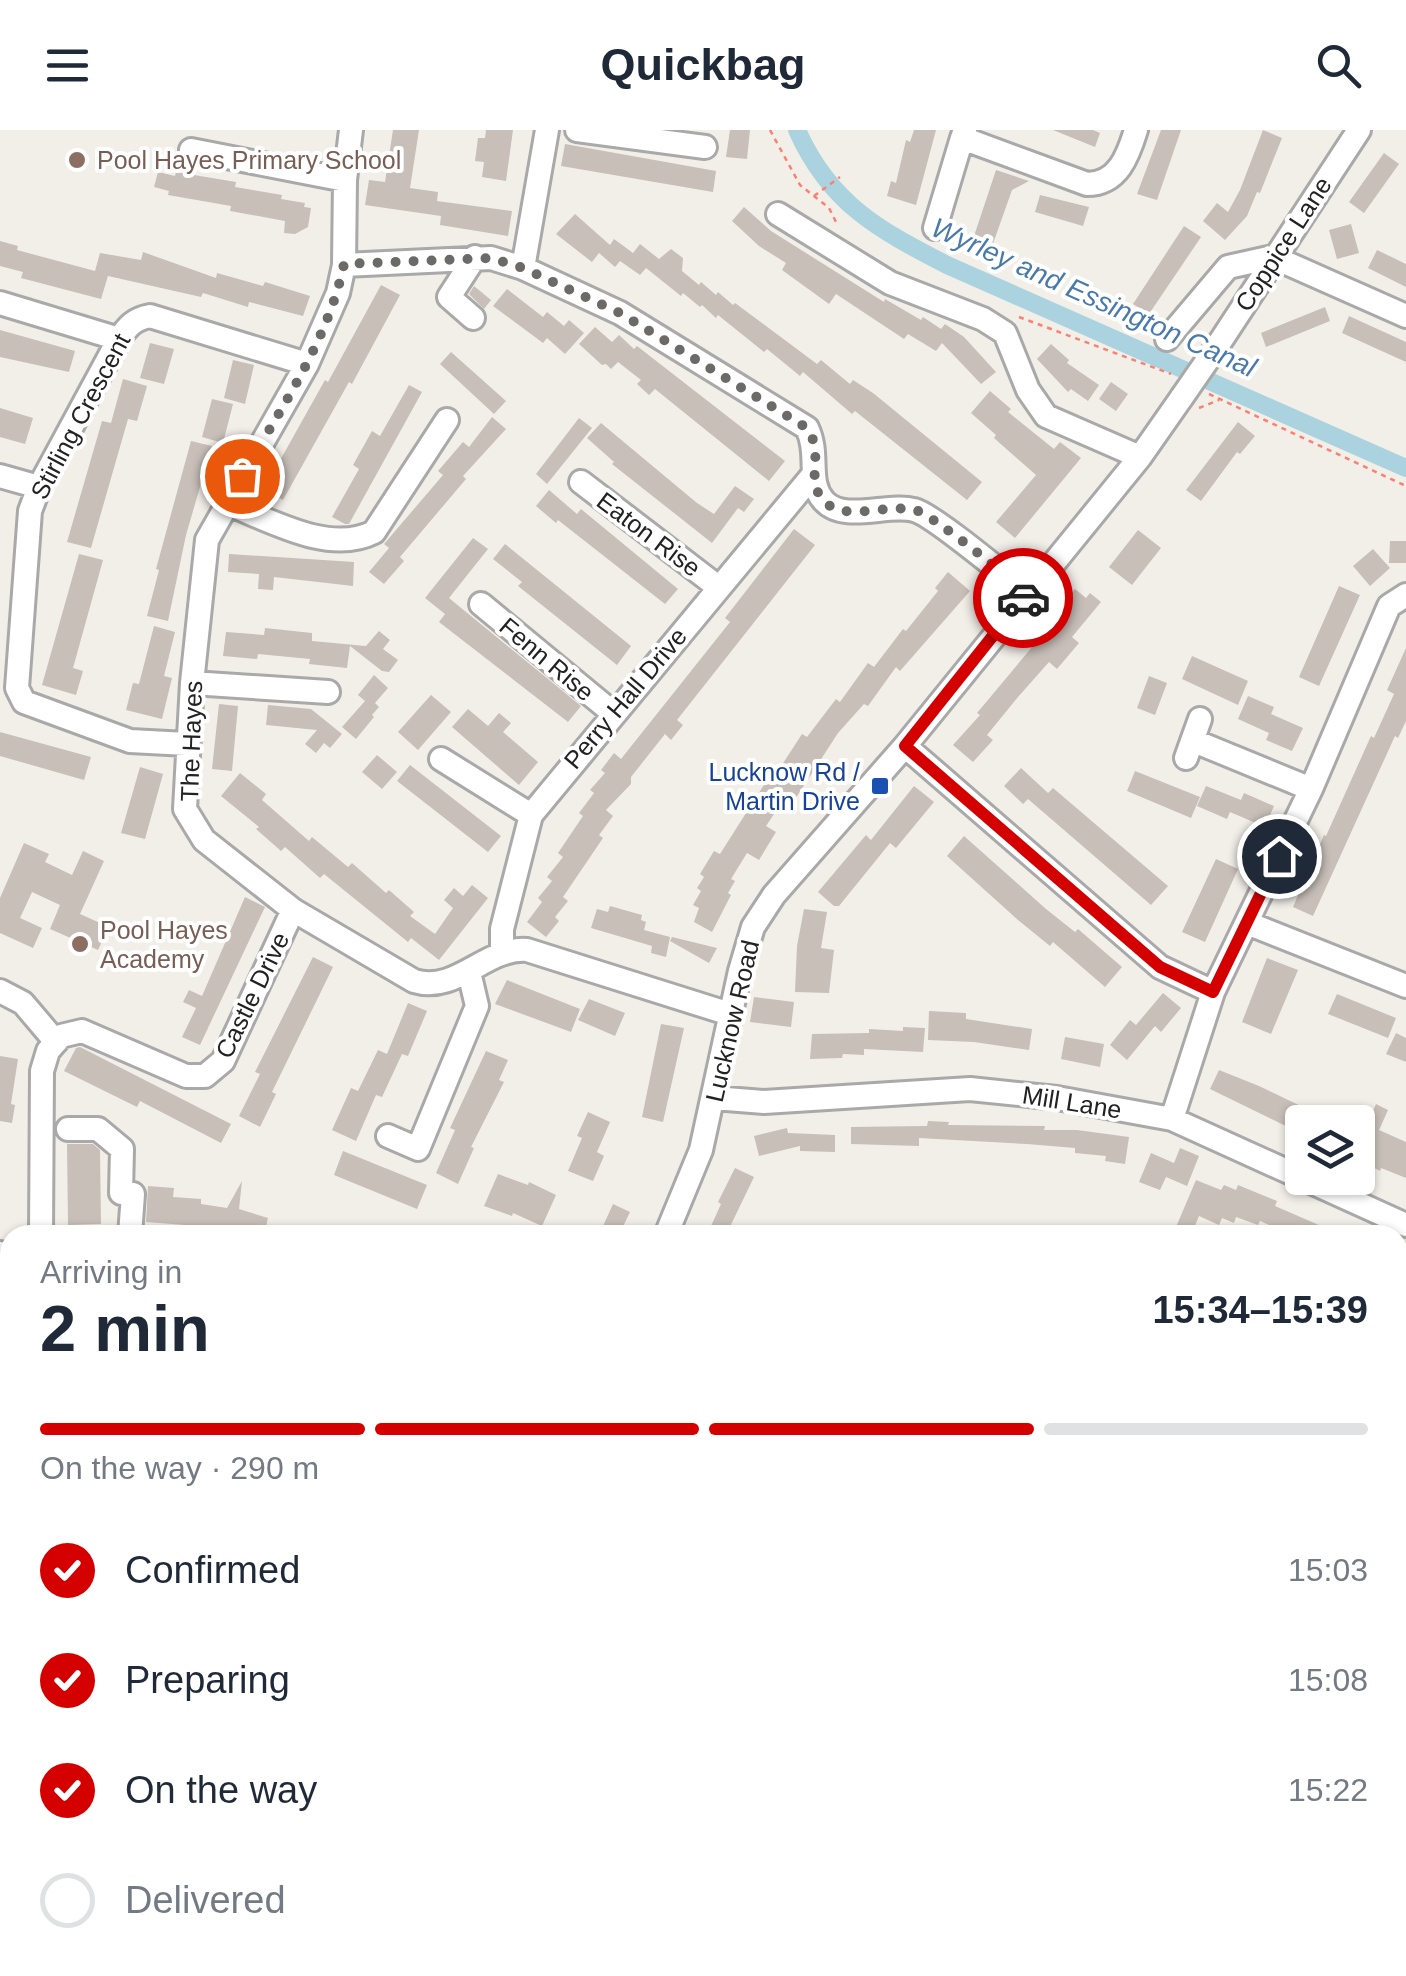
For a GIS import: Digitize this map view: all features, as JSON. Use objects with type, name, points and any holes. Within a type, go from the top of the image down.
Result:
[{"type":"street","name":"The Hayes","points":[[352,130],[344,180],[344,264],[338,293],[307,364],[207,540],[187,744],[186,810],[204,840],[293,910],[414,981],[428,985],[469,972],[502,952]]},
{"type":"street","points":[[523,268],[547,130]]},
{"type":"street","points":[[578,130],[705,148]]},
{"type":"street","points":[[935,228],[964,134],[1087,184],[1102,184],[1118,171],[1136,130]]},
{"type":"street","name":"Coppice Lane","points":[[1140,457],[1358,130]]},
{"type":"street","points":[[191,150],[344,180]]},
{"type":"street","points":[[778,214],[890,283],[983,319],[1005,334],[1028,390],[1046,416],[1140,457]]},
{"type":"street","points":[[473,318],[449,298],[475,257]]},
{"type":"street","points":[[1167,339],[1228,267],[1272,257],[1406,316]]},
{"type":"street","points":[[344,264],[491,258],[523,268],[620,313],[807,428],[815,444],[812,476],[820,498],[830,506],[850,511],[918,510],[1028,592]]},
{"type":"street","points":[[0,303],[119,339]]},
{"type":"street","name":"Stirling Crescent","points":[[187,744],[130,742],[24,702],[10,659],[30,511],[129,324],[150,316],[307,364]]},
{"type":"street","points":[[226,503],[309,534],[358,540],[374,532],[448,414]]},
{"type":"street","name":"Lucknow Road","points":[[670,1225],[700,1150],[753,928],[774,894],[905,746],[1140,457]]},
{"type":"street","points":[[0,476],[40,487]]},
{"type":"street","name":"Perry Hall Drive","points":[[502,952],[502,929],[531,815],[812,476]]},
{"type":"street","name":"Eaton Rise","points":[[578,480],[718,587]]},
{"type":"street","points":[[1172,1118],[1213,992],[1398,600]]},
{"type":"street","name":"Fenn Rise","points":[[476,602],[613,713]]},
{"type":"street","points":[[192,682],[332,696]]},
{"type":"street","points":[[1193,739],[1311,788]]},
{"type":"street","points":[[905,746],[1160,967],[1213,992]]},
{"type":"street","points":[[440,757],[531,815]]},
{"type":"street","name":"Castle Drive","points":[[56,1042],[61,1036],[82,1031],[186,1076],[205,1076],[223,1061],[293,910]]},
{"type":"street","points":[[1248,923],[1406,986]]},
{"type":"street","points":[[502,952],[527,950],[730,1014]]},
{"type":"street","points":[[388,1136],[418,1149],[477,1006],[469,972]]},
{"type":"street","points":[[0,990],[24,1003],[56,1042],[48,1051],[42,1071],[40,1225]]},
{"type":"street","name":"Mill Lane","points":[[714,1098],[764,1102],[970,1089],[1057,1098],[1172,1118],[1406,1224]]},
{"type":"street","points":[[68,1129],[98,1129],[122,1149],[122,1193],[133,1194],[131,1225]]},
{"type":"path","points":[[770,130],[800,185],[830,208],[839,230]]},
{"type":"path","points":[[814,196],[840,177]]},
{"type":"path","points":[[1011,314],[1406,486]]},
{"type":"building","points":[[393,130],[419,130],[410,188],[438,192],[437,201],[512,211],[508,236],[440,225],[441,216],[365,205],[369,180],[385,182]]},
{"type":"building","points":[[486,130],[513,130],[506,181],[482,177],[484,162],[475,161],[478,138],[485,138]]},
{"type":"building","points":[[730,130],[750,130],[747,159],[726,157]]},
{"type":"building","points":[[914,130],[936,130],[916,205],[887,196],[891,181],[896,183],[906,140],[910,142]]},
{"type":"building","points":[[1053,130],[1093,130],[1100,133],[1095,147]]},
{"type":"building","points":[[1161,130],[1181,130],[1157,200],[1137,194]]},
{"type":"building","points":[[1263,130],[1282,138],[1260,193],[1257,192],[1247,216],[1225,240],[1203,221],[1217,203],[1228,212]]},
{"type":"building","points":[[565,144],[716,171],[713,192],[561,166]]},
{"type":"building","points":[[1384,153],[1399,164],[1364,213],[1349,202]]},
{"type":"building","points":[[996,170],[1029,181],[1012,190],[989,255],[970,248]]},
{"type":"building","points":[[158,172],[236,182],[235,187],[305,203],[304,207],[311,208],[308,227],[295,234],[284,233],[285,221],[168,195],[169,191],[154,187]]},
{"type":"building","points":[[1040,195],[1089,207],[1083,226],[1035,212]]},
{"type":"building","points":[[744,207],[771,231],[884,302],[885,299],[941,329],[945,324],[964,337],[996,372],[981,384],[942,343],[936,351],[908,334],[904,339],[836,294],[829,304],[782,270],[786,263],[759,246],[732,221]]},
{"type":"building","points":[[575,214],[610,245],[614,239],[633,253],[640,244],[659,259],[671,249],[683,258],[682,271],[699,285],[701,282],[716,295],[718,292],[735,303],[817,364],[821,360],[850,384],[853,380],[873,393],[982,482],[967,500],[803,372],[800,376],[767,349],[764,352],[718,315],[716,318],[683,293],[681,296],[646,268],[640,275],[620,261],[615,267],[599,253],[592,262],[556,234]]},
{"type":"building","points":[[1351,224],[1359,253],[1337,259],[1329,230]]},
{"type":"building","points":[[1184,226],[1201,237],[1149,314],[1133,304]]},
{"type":"building","points":[[0,241],[18,246],[17,250],[95,271],[100,253],[141,260],[143,252],[216,278],[217,273],[263,286],[265,282],[310,296],[303,316],[108,276],[101,299],[21,278],[23,272],[0,266]]},
{"type":"building","points":[[1377,250],[1406,264],[1406,287],[1368,268]]},
{"type":"building","points":[[381,285],[400,295],[283,500],[264,489]]},
{"type":"building","points":[[474,286],[491,300],[484,309],[469,294]]},
{"type":"building","points":[[507,289],[543,317],[547,312],[564,326],[569,320],[584,333],[565,354],[547,338],[543,343],[493,306]]},
{"type":"building","points":[[1325,307],[1330,321],[1266,347],[1261,333]]},
{"type":"building","points":[[1349,316],[1406,342],[1406,362],[1342,333]]},
{"type":"building","points":[[595,327],[612,342],[619,335],[634,349],[637,346],[785,461],[769,481],[655,389],[649,395],[637,384],[641,380],[618,362],[611,369],[602,365],[579,344]]},
{"type":"building","points":[[0,330],[75,351],[69,372],[0,357]]},
{"type":"building","points":[[150,343],[174,349],[164,384],[140,378]]},
{"type":"building","points":[[1051,344],[1069,360],[1067,363],[1099,385],[1088,401],[1071,389],[1068,392],[1037,359]]},
{"type":"building","points":[[451,352],[506,401],[494,414],[440,364]]},
{"type":"building","points":[[233,360],[254,365],[245,404],[224,398]]},
{"type":"building","points":[[123,379],[147,386],[137,421],[128,419],[91,548],[67,542],[102,421],[111,423]]},
{"type":"building","points":[[1111,382],[1128,394],[1116,411],[1099,399]]},
{"type":"building","points":[[409,385],[422,392],[349,524],[345,524],[332,517],[359,469],[353,465],[372,431],[380,436]]},
{"type":"building","points":[[990,391],[1011,409],[1008,412],[1054,449],[1060,442],[1081,458],[1015,538],[996,522],[1036,475],[971,413]]},
{"type":"building","points":[[212,399],[233,404],[223,443],[202,437]]},
{"type":"building","points":[[0,408],[33,418],[25,444],[0,437]]},
{"type":"building","points":[[492,417],[506,429],[463,476],[466,479],[400,557],[404,561],[384,584],[369,572],[389,548],[384,544],[443,475],[438,471],[463,442],[469,447]]},
{"type":"building","points":[[579,418],[592,428],[547,484],[536,474]]},
{"type":"building","points":[[1238,422],[1255,436],[1240,454],[1237,452],[1201,501],[1186,490]]},
{"type":"building","points":[[601,423],[714,514],[735,486],[754,499],[744,512],[738,508],[712,543],[612,464],[587,438]]},
{"type":"building","points":[[191,441],[212,446],[186,535],[168,621],[147,616]]},
{"type":"building","points":[[549,490],[577,514],[581,509],[678,589],[665,604],[536,506]]},
{"type":"building","points":[[794,529],[815,545],[677,720],[683,725],[671,740],[665,734],[631,777],[631,784],[606,810],[613,816],[599,835],[603,838],[563,897],[568,901],[546,937],[527,922],[542,902],[538,898],[552,881],[547,877],[563,857],[558,853],[583,816],[579,813],[594,793],[590,790],[605,773],[601,770],[614,753],[621,759],[730,622],[725,618]]},
{"type":"building","points":[[1138,530],[1161,548],[1132,585],[1109,567]]},
{"type":"building","points":[[473,538],[488,549],[449,598],[581,706],[568,722],[439,622],[445,614],[425,598]]},
{"type":"building","points":[[1390,541],[1406,541],[1406,563],[1389,563]]},
{"type":"building","points":[[505,544],[631,646],[617,665],[518,586],[522,582],[493,559]]},
{"type":"building","points":[[1373,549],[1390,568],[1370,586],[1353,566]]},
{"type":"building","points":[[79,554],[103,560],[73,668],[83,671],[76,695],[42,685]]},
{"type":"building","points":[[229,554],[354,562],[353,586],[274,577],[273,590],[258,589],[259,574],[228,572]]},
{"type":"building","points":[[948,572],[970,591],[900,671],[896,667],[868,706],[864,704],[838,733],[790,807],[782,802],[766,826],[776,832],[759,860],[747,853],[731,879],[735,881],[728,893],[731,895],[712,932],[694,922],[699,908],[693,905],[704,877],[700,874],[714,851],[720,854],[774,769],[778,771],[802,734],[807,737],[836,699],[840,702],[868,663],[874,667],[938,591],[935,588]]},
{"type":"building","points":[[1339,586],[1360,595],[1319,686],[1299,677]]},
{"type":"building","points":[[1075,589],[1086,598],[1090,593],[1101,602],[1072,637],[1079,643],[1057,669],[1049,662],[987,735],[993,740],[973,762],[953,745],[1058,616]]},
{"type":"building","points":[[154,626],[175,632],[164,676],[172,678],[162,719],[126,710],[133,683],[139,684]]},
{"type":"building","points":[[265,628],[312,633],[312,641],[366,646],[379,631],[390,640],[383,649],[398,660],[389,672],[382,671],[350,646],[347,668],[309,664],[310,659],[258,654],[257,659],[223,656],[226,632],[264,635]]},
{"type":"building","points":[[1406,648],[1406,721],[1398,738],[1395,736],[1313,916],[1293,907],[1394,694],[1387,690]]},
{"type":"building","points":[[1192,656],[1248,681],[1238,705],[1182,679]]},
{"type":"building","points":[[374,675],[388,688],[375,703],[379,707],[374,717],[356,739],[342,727],[365,701],[358,695]]},
{"type":"building","points":[[1149,676],[1167,683],[1155,715],[1137,708]]},
{"type":"building","points":[[431,695],[451,712],[418,750],[398,732]]},
{"type":"building","points":[[1248,696],[1274,707],[1271,714],[1303,728],[1292,751],[1266,740],[1269,733],[1238,719]]},
{"type":"building","points":[[219,704],[238,706],[232,771],[212,769]]},
{"type":"building","points":[[268,705],[311,709],[342,734],[330,748],[324,743],[316,753],[305,744],[317,730],[266,725]]},
{"type":"building","points":[[468,709],[488,726],[499,713],[511,723],[503,732],[538,762],[519,785],[452,727]]},
{"type":"building","points":[[0,732],[91,757],[84,780],[0,756]]},
{"type":"building","points":[[377,755],[397,772],[382,789],[362,772]]},
{"type":"building","points":[[410,765],[501,836],[488,852],[397,781]]},
{"type":"building","points":[[140,767],[163,774],[145,839],[121,833]]},
{"type":"building","points":[[1021,768],[1048,793],[1053,788],[1168,886],[1151,905],[1028,799],[1023,804],[1004,786]]},
{"type":"building","points":[[1135,771],[1200,797],[1191,818],[1127,791]]},
{"type":"building","points":[[240,773],[266,794],[262,800],[309,841],[312,837],[348,867],[352,863],[386,893],[389,890],[414,912],[410,916],[435,934],[453,908],[444,900],[454,888],[463,896],[472,885],[488,898],[439,960],[411,938],[408,942],[324,874],[320,878],[285,847],[281,851],[256,829],[259,827],[221,796]]},
{"type":"building","points":[[914,786],[934,802],[896,848],[890,843],[839,906],[834,906],[818,892],[866,835],[871,840]]},
{"type":"building","points":[[1206,786],[1241,800],[1244,793],[1274,806],[1265,827],[1230,812],[1227,819],[1197,806]]},
{"type":"building","points":[[964,836],[1046,909],[1075,932],[1078,929],[1122,967],[1105,987],[1053,942],[1050,946],[1018,920],[947,856]]},
{"type":"building","points":[[24,843],[49,854],[45,862],[72,875],[83,851],[104,861],[80,914],[109,927],[98,950],[50,929],[60,905],[32,892],[20,918],[42,928],[33,948],[0,933],[0,898]]},
{"type":"building","points":[[1216,859],[1238,869],[1205,942],[1182,932]]},
{"type":"building","points":[[245,897],[265,907],[200,1045],[182,1037],[196,1008],[183,1002],[189,990],[202,996]]},
{"type":"building","points":[[610,906],[642,915],[641,920],[646,922],[644,930],[670,937],[666,957],[651,953],[652,946],[591,928],[597,909],[608,912]]},
{"type":"building","points":[[804,909],[827,912],[821,948],[834,950],[829,993],[795,992]]},
{"type":"building","points":[[672,937],[717,948],[709,963],[670,941]]},
{"type":"building","points":[[313,957],[333,967],[272,1092],[276,1094],[260,1127],[239,1116],[260,1074],[255,1072]]},
{"type":"building","points":[[1267,958],[1298,970],[1271,1034],[1242,1022]]},
{"type":"building","points":[[507,980],[580,1009],[571,1032],[495,1004]]},
{"type":"building","points":[[1163,993],[1181,1008],[1161,1032],[1155,1026],[1127,1060],[1110,1045],[1130,1020],[1136,1025]]},
{"type":"building","points":[[1337,994],[1396,1018],[1388,1038],[1328,1014]]},
{"type":"building","points":[[754,997],[794,1002],[791,1027],[750,1022]]},
{"type":"building","points":[[589,999],[625,1013],[615,1036],[578,1020]]},
{"type":"building","points":[[408,1003],[427,1011],[408,1056],[402,1054],[382,1097],[376,1095],[356,1141],[332,1130],[351,1088],[358,1091],[378,1050],[387,1054]]},
{"type":"building","points":[[929,1011],[966,1013],[966,1019],[1032,1029],[1029,1050],[928,1040]]},
{"type":"building","points":[[661,1024],[684,1028],[663,1122],[642,1117]]},
{"type":"building","points":[[903,1027],[925,1028],[923,1052],[864,1049],[864,1055],[810,1059],[812,1034],[869,1033],[869,1029],[903,1031]]},
{"type":"building","points":[[1396,1033],[1406,1038],[1406,1062],[1386,1054]]},
{"type":"building","points":[[1065,1037],[1104,1044],[1100,1067],[1061,1059]]},
{"type":"building","points":[[80,1047],[231,1124],[221,1143],[140,1101],[137,1107],[64,1071]]},
{"type":"building","points":[[486,1051],[508,1060],[499,1080],[504,1082],[471,1147],[474,1148],[458,1184],[436,1173],[455,1130],[450,1128]]},
{"type":"building","points":[[0,1056],[18,1059],[12,1123],[0,1121]]},
{"type":"building","points":[[1219,1070],[1299,1105],[1285,1105],[1285,1126],[1210,1089]]},
{"type":"building","points":[[1375,1106],[1388,1110],[1379,1130],[1406,1142],[1406,1178],[1375,1168]]},
{"type":"building","points":[[588,1112],[610,1122],[597,1152],[604,1156],[593,1181],[568,1171]]},
{"type":"building","points":[[928,1121],[949,1122],[948,1125],[1045,1126],[1044,1130],[1129,1137],[1125,1164],[1105,1161],[1106,1156],[1075,1153],[1075,1148],[1027,1144],[919,1138],[919,1146],[851,1144],[851,1127],[927,1126]]},
{"type":"building","points":[[787,1128],[788,1133],[835,1135],[835,1152],[800,1151],[800,1146],[759,1156],[754,1136]]},
{"type":"building","points":[[67,1144],[93,1144],[100,1150],[101,1224],[68,1225]]},
{"type":"building","points":[[1180,1148],[1199,1156],[1187,1186],[1166,1177],[1160,1190],[1139,1182],[1151,1153],[1174,1163]]},
{"type":"building","points":[[343,1151],[427,1185],[417,1209],[334,1175]]},
{"type":"building","points":[[735,1168],[754,1177],[731,1225],[712,1225],[721,1204],[718,1202]]},
{"type":"building","points":[[498,1174],[528,1185],[529,1182],[556,1195],[542,1225],[484,1206]]},
{"type":"building","points":[[1196,1180],[1221,1190],[1224,1185],[1236,1190],[1238,1185],[1319,1225],[1269,1225],[1260,1221],[1258,1225],[1236,1217],[1234,1223],[1222,1218],[1219,1225],[1199,1216],[1195,1225],[1177,1225]]},
{"type":"building","points":[[242,1181],[239,1209],[268,1218],[266,1225],[146,1222],[148,1186],[174,1188],[173,1197],[201,1199],[201,1204],[227,1208]]},
{"type":"building","points":[[613,1204],[630,1212],[624,1225],[604,1225]]},
{"type":"waterway","name":"Wyrley and Essington Canal","points":[[797,130],[810,156],[841,196],[900,240],[947,265],[1406,468]]},
{"type":"way so far","points":[[242,476],[307,364],[338,293],[344,264],[491,258],[523,268],[620,313],[807,428],[815,444],[812,476],[820,498],[830,506],[850,511],[918,510],[1028,592],[1023,598]]},
{"type":"place","name":"Pool Hayes Primary School","points":[[77,160]]},
{"type":"place","name":"Lucknow Rd / Martin Drive","points":[[880,786]]},
{"type":"place","name":"Pool Hayes Academy","points":[[80,944]]},
{"type":"route","points":[[1023,598],[905,746],[1160,967],[1213,992],[1279,856]]}]
